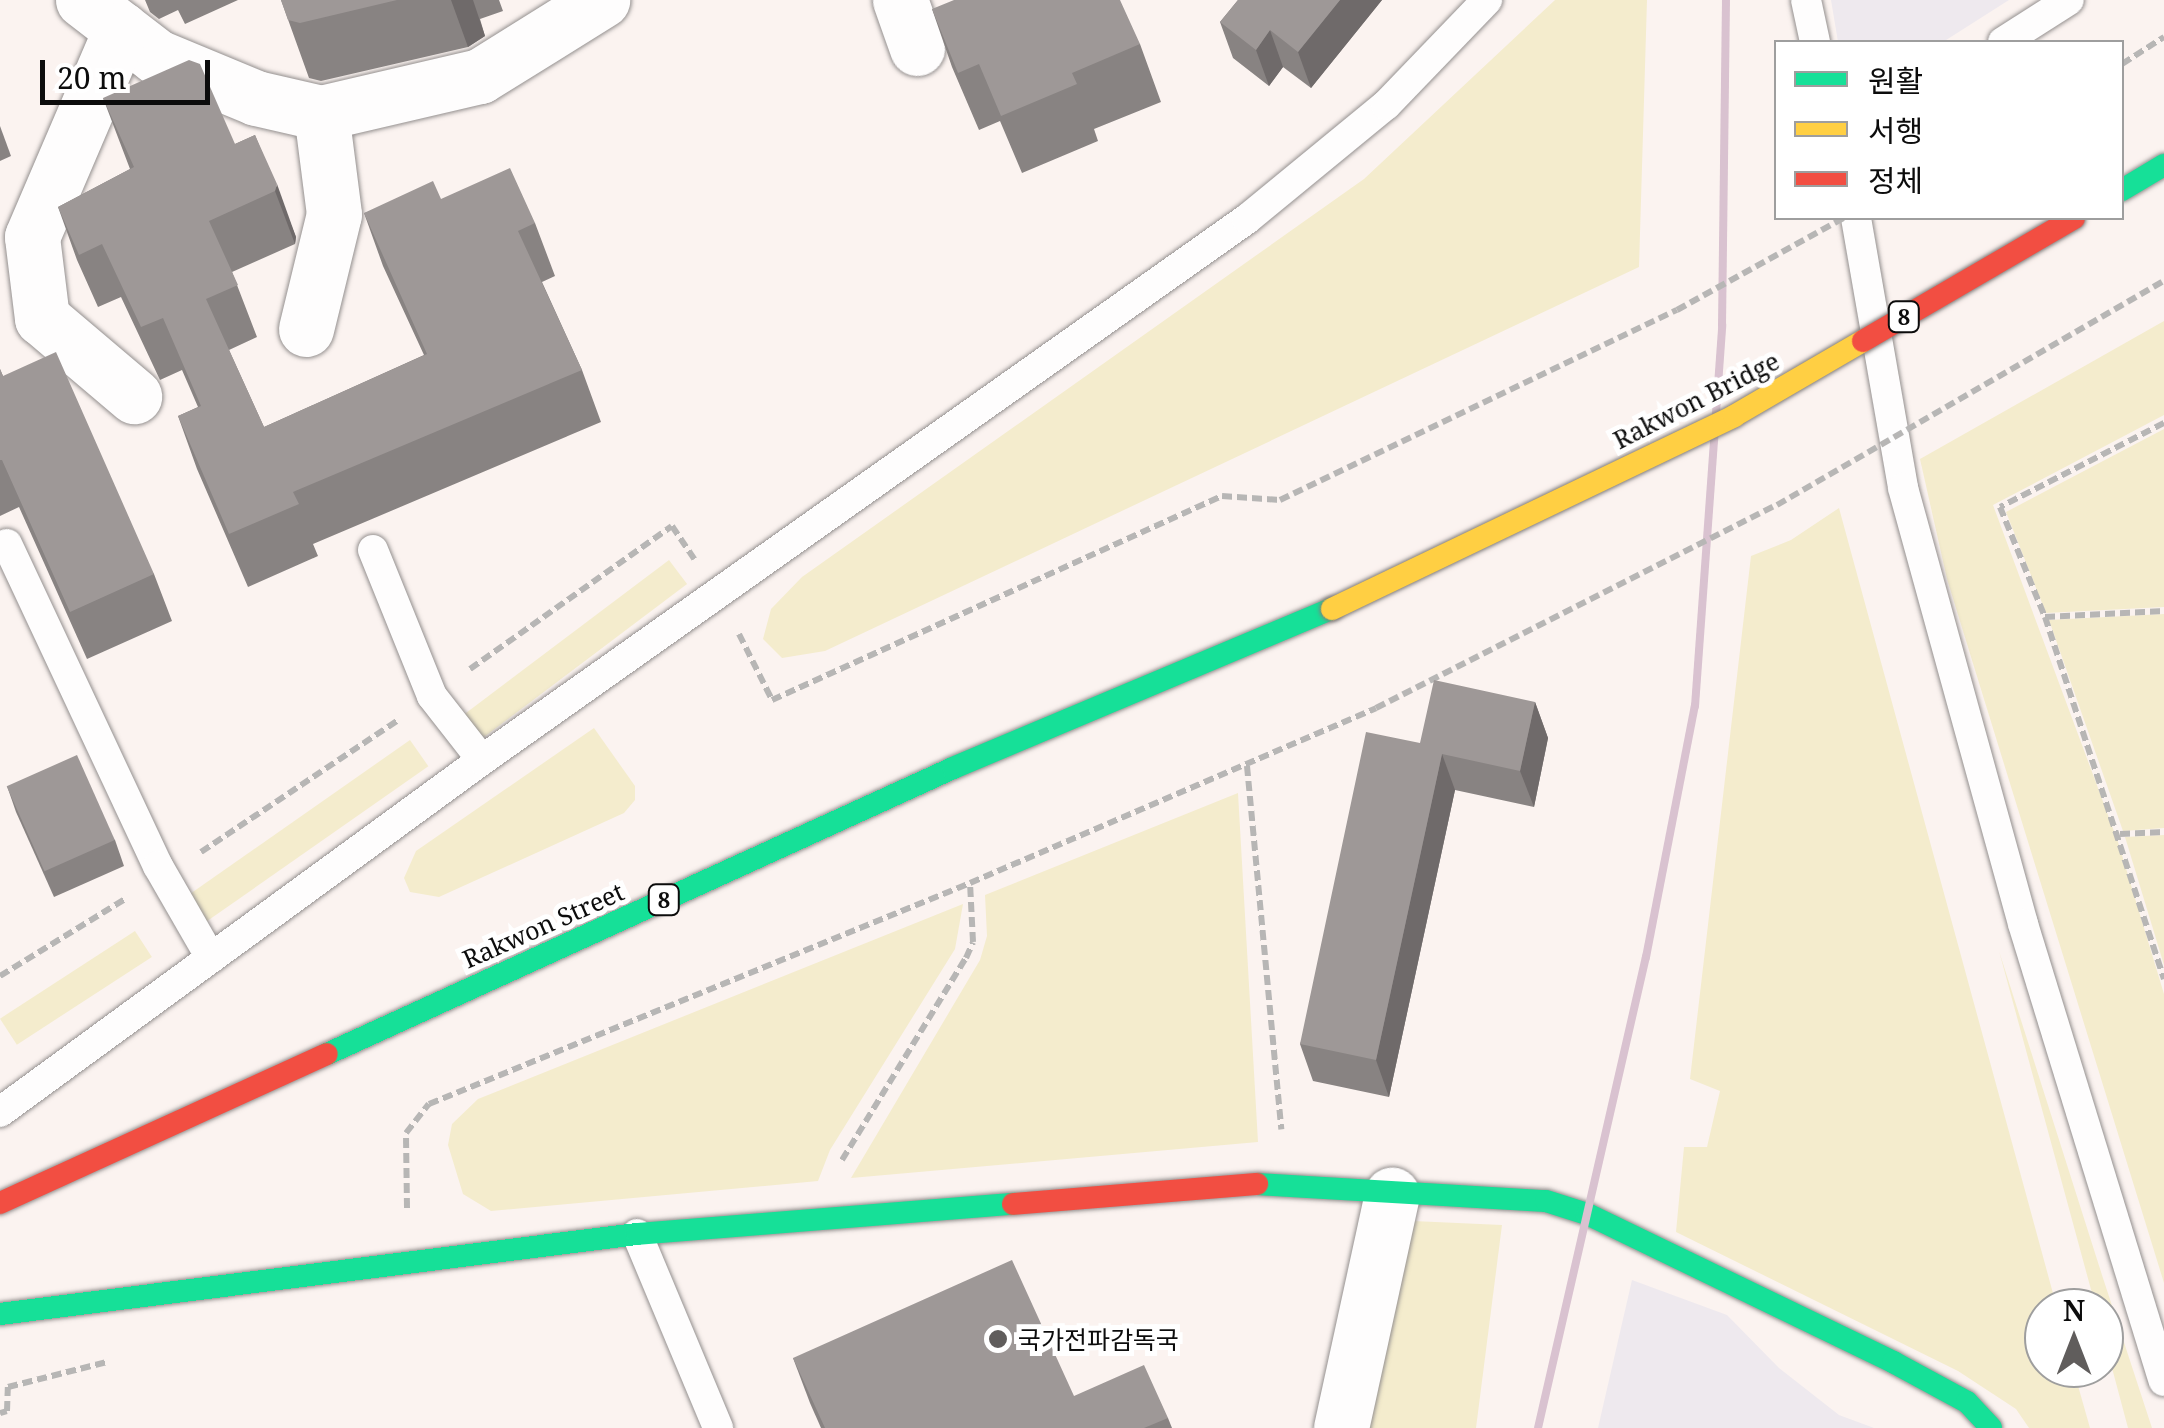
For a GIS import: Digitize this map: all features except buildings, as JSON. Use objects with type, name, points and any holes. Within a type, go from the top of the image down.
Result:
[{"type":"main road","points":[[2124,189],[2164,165]]},
{"type":"main road","name":"Rakwon Bridge","points":[[1332,609],[1734,416],[2071,220]]},
{"type":"main road","name":"Rakwon Street","points":[[0,1203],[953,768],[1332,609]]},
{"type":"main road","points":[[0,1314],[637,1234],[1286,1182],[1392,1195],[1546,1201],[1621,1226],[1952,1394],[1991,1428]]},
{"type":"street","points":[[134,396],[42,318],[32,237],[102,14],[157,57],[256,98],[321,113],[480,76],[602,0]]},
{"type":"street","points":[[306,329],[334,214],[321,113]]},
{"type":"street","points":[[1341,1428],[1392,1195]]},
{"type":"lane","points":[[0,1112],[482,760],[1248,218],[1386,105],[1487,0]]},
{"type":"lane","points":[[1806,0],[1815,40]]},
{"type":"lane","points":[[2006,40],[2069,0]]},
{"type":"lane","points":[[1856,220],[1903,488],[2023,924],[2164,1381]]},
{"type":"lane","points":[[6,544],[158,866],[211,958]]},
{"type":"lane","points":[[373,550],[432,696],[482,760]]},
{"type":"lane","points":[[637,1234],[718,1428]]},
{"type":"path","points":[[2124,63],[2164,36]]},
{"type":"path","points":[[1280,500],[1677,310],[1840,220]]},
{"type":"path","points":[[430,1104],[970,884],[1376,708],[1777,505],[2164,281]]},
{"type":"path","points":[[2164,423],[2000,507],[2045,616],[2120,834],[2164,979]]},
{"type":"path","points":[[2045,616],[2164,611]]},
{"type":"path","points":[[1248,766],[1286,1182]]},
{"type":"path","points":[[2120,834],[2164,832]]},
{"type":"path","points":[[827,1219],[844,1152],[973,942],[970,884]]},
{"type":"shaded area","points":[[1555,0],[1647,0],[1639,267],[825,651],[782,658],[763,639],[771,609],[802,577],[1364,179]]},
{"type":"shaded area","points":[[1831,0],[2009,0],[1946,40],[1838,40]]},
{"type":"shaded area","points":[[2164,321],[2164,415],[1993,505],[2118,842],[2164,994],[2164,1283],[1947,579],[1920,459]]},
{"type":"shaded area","points":[[2164,429],[2164,607],[2046,613],[2006,512]]},
{"type":"shaded area","points":[[1839,508],[2052,1288],[2024,1288],[2024,1388],[2079,1388],[2090,1428],[2029,1428],[2016,1409],[1958,1371],[1676,1232],[1684,1147],[1707,1147],[1720,1091],[1690,1079],[1751,556],[1791,540]]},
{"type":"shaded area","points":[[669,560],[687,584],[479,740],[461,716]]},
{"type":"shaded area","points":[[2164,614],[2164,828],[2123,831],[2049,620]]},
{"type":"shaded area","points":[[594,728],[635,786],[635,800],[624,813],[439,897],[410,892],[404,878],[416,851]]},
{"type":"shaded area","points":[[410,740],[428,766],[205,923],[186,897]]},
{"type":"shaded area","points":[[1238,793],[1258,1142],[851,1178],[980,960],[987,936],[985,895]]},
{"type":"shaded area","points":[[2164,835],[2164,965],[2125,837]]},
{"type":"shaded area","points":[[963,904],[955,949],[830,1150],[818,1181],[491,1211],[463,1194],[448,1145],[452,1124],[478,1099]]},
{"type":"shaded area","points":[[135,931],[152,957],[17,1045],[0,1019]]},
{"type":"shaded area","points":[[1999,951],[2106,1288],[2091,1288]]},
{"type":"shaded area","points":[[1413,1221],[1502,1225],[1476,1428],[1366,1428]]},
{"type":"shaded area","points":[[1632,1280],[1727,1315],[1779,1368],[1839,1415],[1874,1428],[1598,1428]]},
{"type":"shaded area","points":[[2124,1342],[2152,1428],[2128,1428],[2117,1388],[2124,1388]]},
{"type":"railway","points":[[1538,1428],[1646,957],[1695,706],[1722,326],[1726,0]]},
{"type":"traffic: fast","points":[[2124,189],[2164,165]]},
{"type":"traffic: fast","points":[[327,1054],[953,768],[1332,609]]},
{"type":"traffic: fast","points":[[1257,1184],[1546,1201],[1587,1214],[1893,1362],[1967,1402],[1991,1428]]},
{"type":"traffic: fast","points":[[0,1314],[637,1234],[1013,1204]]},
{"type":"traffic: jam","points":[[1863,341],[2071,220]]},
{"type":"traffic: jam","points":[[0,1203],[327,1054]]},
{"type":"traffic: jam","points":[[1013,1204],[1257,1184]]},
{"type":"traffic: slow","points":[[1332,609],[1734,416],[1863,341]]},
{"type":"place","name":"국가전파감독국","points":[[998,1339]]}]
